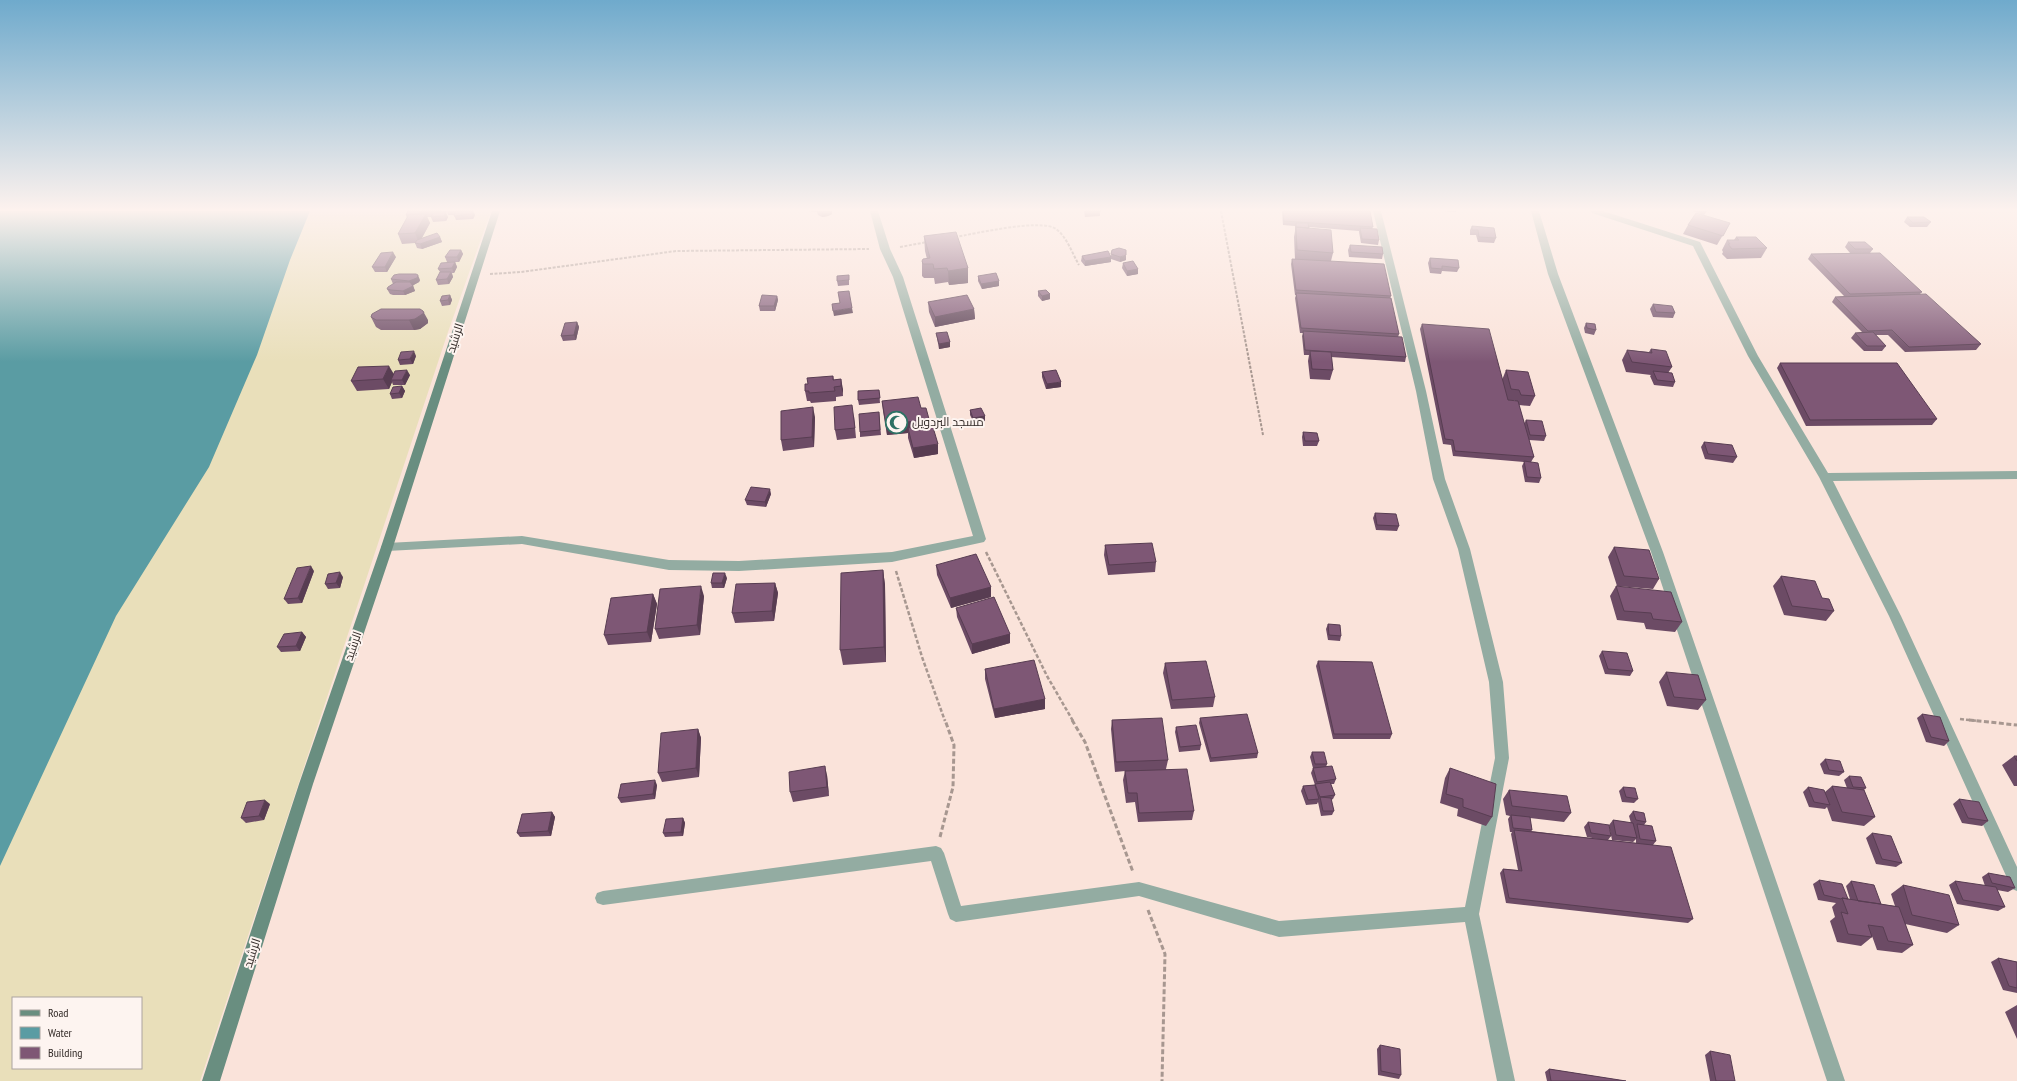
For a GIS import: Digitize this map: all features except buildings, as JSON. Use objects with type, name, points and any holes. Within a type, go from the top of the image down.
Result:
[{"type":"main road","name":"الرشيد","points":[[211,1081],[306,784],[387,547],[479,261]]},
{"type":"street","points":[[387,547],[522,540],[669,565],[739,566],[892,557],[980,539],[898,277],[891,261]]},
{"type":"street","points":[[1389,261],[1421,391],[1439,479],[1464,550],[1496,682],[1502,758],[1472,914],[1506,1081]]},
{"type":"street","points":[[1549,261],[1555,281],[1657,552],[1836,1081]]},
{"type":"street","points":[[1706,261],[1753,356],[1825,477],[1895,616],[2017,884]]},
{"type":"street","points":[[1825,477],[2017,475]]},
{"type":"street","points":[[603,898],[936,853],[956,914],[1139,889],[1279,929],[1472,914]]},
{"type":"path","points":[[475,274],[521,272],[599,261]]},
{"type":"path","points":[[1077,261],[1079,265]]},
{"type":"path","points":[[1230,261],[1263,435]]},
{"type":"path","points":[[980,539],[1047,676],[1085,742],[1139,889],[1165,954],[1162,1081]]},
{"type":"path","points":[[892,557],[922,658],[954,745],[953,787],[936,853]]},
{"type":"path","points":[[1942,718],[2017,725]]},
{"type":"sand","points":[[258,261],[473,261],[448,332],[200,1081],[0,1081],[0,824]]},
{"type":"water","points":[[0,261],[289,261],[257,355],[209,467],[116,616],[0,866]]},
{"type":"place","name":"مسجد البردويل","points":[[896,422]]}]
